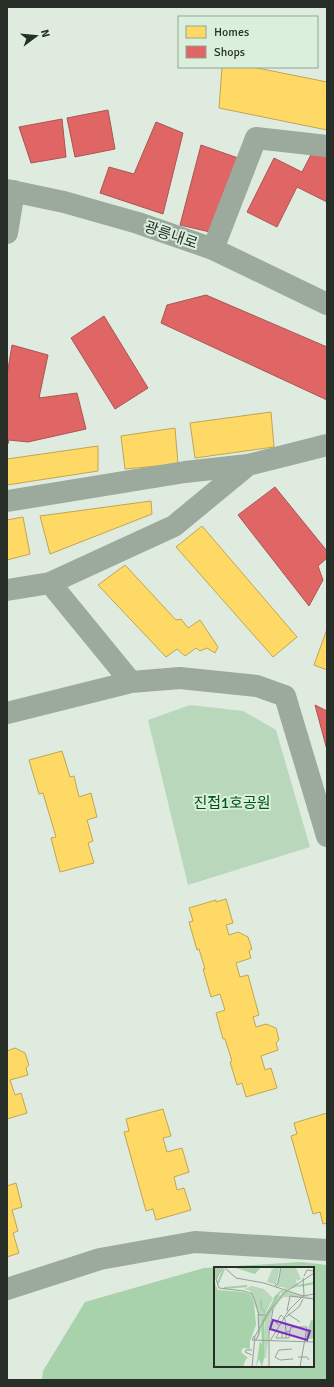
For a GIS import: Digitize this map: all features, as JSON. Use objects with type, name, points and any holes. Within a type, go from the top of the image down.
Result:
[{"type":"street","points":[[213,249],[256,138],[327,146]]},
{"type":"street","points":[[7,232],[11,191]]},
{"type":"street","name":"광릉내로","points":[[11,191],[64,202],[138,223],[213,249],[327,304]]},
{"type":"street","points":[[7,501],[185,472],[248,465],[327,445]]},
{"type":"street","points":[[7,590],[50,583],[174,526],[248,465]]},
{"type":"street","points":[[50,583],[131,682]]},
{"type":"street","points":[[7,713],[131,682],[180,678],[257,686],[285,696],[327,836]]},
{"type":"street","points":[[7,1289],[100,1259],[195,1242],[327,1250]]},
{"type":"green space","name":"진접1호공원","points":[[190,705],[243,711],[276,730],[310,847],[188,885],[148,720]]},
{"type":"green space","points":[[301,1262],[327,1265],[327,1380],[42,1380],[43,1371],[85,1302],[204,1268],[214,1267],[214,1367],[314,1367],[314,1267],[220,1267]]},
{"type":"building: Homes","points":[[222,68],[257,68],[327,82],[327,130],[219,108]]},
{"type":"building: Homes","points":[[271,412],[274,447],[195,458],[190,423]]},
{"type":"building: Homes","points":[[175,428],[178,464],[125,469],[121,436]]},
{"type":"building: Homes","points":[[98,446],[98,471],[7,485],[7,459]]},
{"type":"building: Homes","points":[[151,501],[152,514],[50,554],[40,516]]},
{"type":"building: Homes","points":[[23,517],[30,554],[7,560],[7,520]]},
{"type":"building: Homes","points":[[202,526],[297,637],[273,657],[176,547]]},
{"type":"building: Homes","points":[[125,565],[176,620],[181,619],[188,628],[200,620],[218,647],[215,653],[207,648],[200,651],[196,648],[185,656],[177,649],[166,657],[98,585]]},
{"type":"building: Homes","points":[[327,629],[327,670],[314,665]]},
{"type":"building: Homes","points":[[62,751],[70,777],[74,776],[79,797],[91,793],[97,817],[87,820],[93,841],[88,843],[94,863],[60,872],[51,838],[56,837],[43,793],[39,794],[29,760]]},
{"type":"building: Homes","points":[[226,899],[233,923],[226,925],[229,935],[238,932],[248,937],[252,949],[249,951],[251,958],[236,963],[240,977],[248,975],[259,1015],[253,1017],[256,1027],[266,1024],[276,1028],[279,1040],[276,1043],[278,1050],[261,1056],[265,1070],[271,1068],[277,1088],[246,1097],[242,1083],[237,1085],[230,1062],[232,1061],[225,1039],[223,1039],[216,1013],[225,1010],[220,994],[211,997],[203,969],[205,969],[199,949],[197,950],[189,922],[193,921],[189,908],[216,900],[216,902]]},
{"type":"building: Homes","points":[[15,1048],[25,1053],[29,1065],[26,1068],[28,1075],[10,1080],[15,1095],[21,1093],[27,1113],[7,1119],[7,1051]]},
{"type":"building: Homes","points":[[163,1109],[171,1136],[163,1138],[167,1152],[182,1148],[189,1172],[174,1177],[177,1190],[184,1188],[191,1210],[156,1220],[153,1209],[146,1211],[124,1132],[129,1131],[126,1119]]},
{"type":"building: Homes","points":[[327,1113],[327,1223],[323,1224],[320,1212],[313,1214],[291,1136],[297,1134],[294,1123]]},
{"type":"building: Homes","points":[[16,1183],[22,1207],[12,1210],[18,1231],[13,1233],[19,1253],[7,1257],[7,1186]]},
{"type":"building: Shops","points":[[108,110],[115,149],[75,157],[67,118]]},
{"type":"building: Shops","points":[[62,119],[66,157],[31,163],[19,127]]},
{"type":"building: Shops","points":[[156,122],[183,133],[163,214],[100,193],[109,167],[134,174]]},
{"type":"building: Shops","points":[[201,145],[238,158],[210,232],[180,225]]},
{"type":"building: Shops","points":[[315,147],[327,154],[327,202],[297,187],[277,227],[247,212],[274,158],[302,172]]},
{"type":"building: Shops","points":[[206,295],[327,347],[327,400],[161,323],[167,305]]},
{"type":"building: Shops","points":[[104,316],[148,388],[115,409],[71,338]]},
{"type":"building: Shops","points":[[12,345],[48,355],[39,398],[77,393],[86,429],[28,442],[9,440],[7,444],[7,375]]},
{"type":"building: Shops","points":[[275,487],[327,551],[327,558],[318,566],[323,580],[309,606],[238,515]]},
{"type":"building: Shops","points":[[315,705],[327,711],[327,750]]}]
